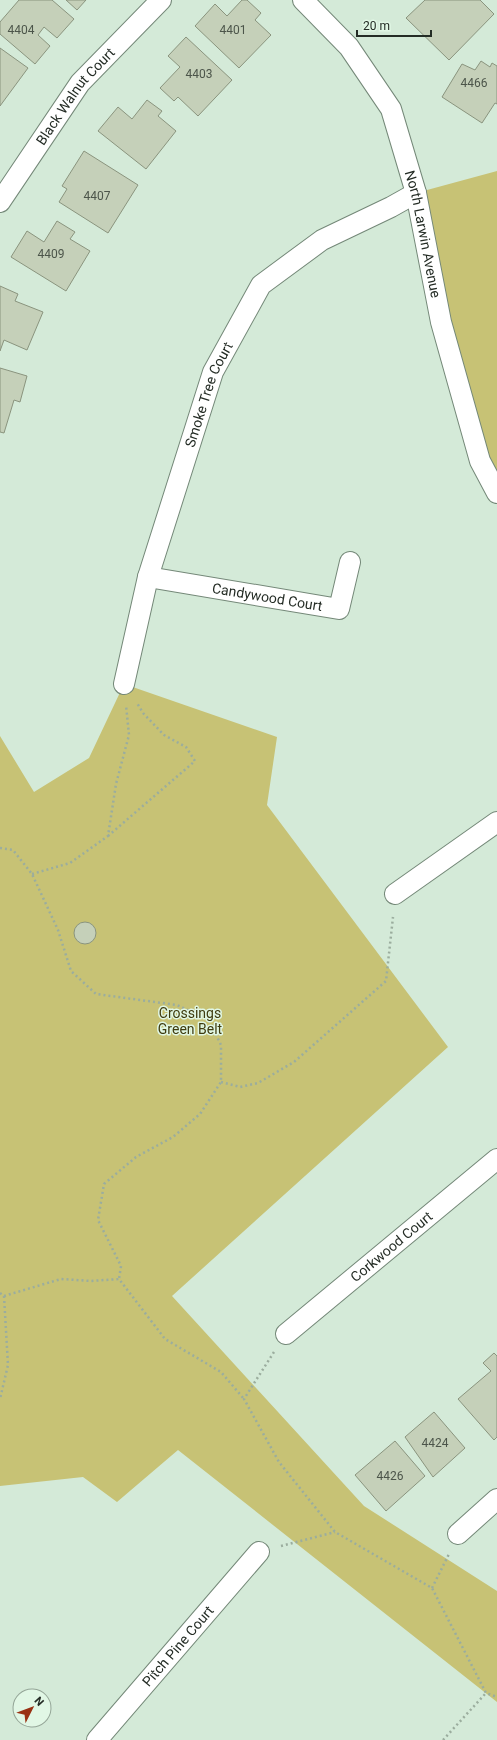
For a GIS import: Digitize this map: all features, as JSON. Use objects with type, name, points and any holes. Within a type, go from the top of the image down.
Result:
[{"type":"street","name":"Black Walnut Court","points":[[0,202],[80,83],[161,0]]},
{"type":"street","name":"North Larwin Avenue","points":[[303,0],[349,47],[391,109],[416,193],[441,322],[480,461],[497,493]]},
{"type":"street","name":"Smoke Tree Court","points":[[124,684],[148,577],[213,372],[261,285],[322,240],[391,207],[416,193]]},
{"type":"street","name":"Candywood Court","points":[[148,577],[339,609],[350,562]]},
{"type":"street","points":[[395,894],[497,822]]},
{"type":"street","name":"Corkwood Court","points":[[286,1334],[497,1159]]},
{"type":"street","points":[[458,1534],[497,1499]]},
{"type":"street","name":"Pitch Pine Court","points":[[97,1740],[259,1552]]},
{"type":"path","points":[[108,836],[116,784],[128,735],[124,684]]},
{"type":"path","points":[[32,874],[70,863],[108,836],[195,761],[186,747],[164,735],[143,713],[124,684]]},
{"type":"path","points":[[0,848],[13,850],[32,874],[58,930],[71,971],[96,994],[177,1005],[209,1020],[221,1045],[221,1082],[200,1114],[173,1137],[136,1157],[104,1184],[98,1220],[122,1266],[119,1279]]},
{"type":"path","points":[[221,1082],[240,1087],[258,1083],[294,1062],[386,981],[395,894]]},
{"type":"path","points":[[4,1296],[61,1279],[91,1281],[119,1279]]},
{"type":"path","points":[[119,1279],[165,1339],[221,1372],[244,1399],[279,1462],[335,1532],[432,1588],[486,1693],[497,1697]]},
{"type":"path","points":[[0,1293],[4,1296],[8,1365],[0,1399]]},
{"type":"path","points":[[244,1399],[286,1334]]},
{"type":"path","points":[[259,1552],[335,1532]]},
{"type":"path","points":[[432,1588],[458,1534]]},
{"type":"path","points":[[442,1740],[486,1693]]},
{"type":"green space","points":[[497,171],[497,493],[416,193]]},
{"type":"green space","name":"Crossings Green Belt","points":[[124,684],[277,737],[267,805],[448,1047],[172,1296],[364,1506],[497,1591],[497,1702],[178,1450],[117,1502],[83,1477],[0,1486],[0,736],[34,792],[89,758]]},
{"type":"building","points":[[19,0],[52,0],[74,19],[57,38],[44,27],[38,35],[50,46],[35,64],[0,34],[0,22]]},
{"type":"building","points":[[66,0],[86,0],[77,10]]},
{"type":"building","points":[[242,0],[247,0],[261,13],[255,20],[271,35],[239,68],[195,26],[215,4],[227,16]]},
{"type":"building","points":[[425,0],[480,0],[494,14],[449,60],[406,18]]},
{"type":"building","points":[[186,37],[232,80],[198,116],[178,97],[174,101],[160,88],[180,67],[168,56]]},
{"type":"building","points":[[0,48],[28,68],[0,106]]},
{"type":"building","points":[[481,61],[490,67],[492,63],[497,66],[497,104],[495,103],[482,123],[442,97],[462,64],[475,70]]},
{"type":"building","points":[[147,100],[162,111],[158,116],[176,131],[146,169],[98,131],[118,107],[132,119]]},
{"type":"building","points":[[84,151],[138,185],[108,233],[59,202],[67,189],[62,186]]},
{"type":"building","points":[[57,221],[75,232],[70,239],[90,251],[66,291],[11,257],[27,231],[44,242]]},
{"type":"building","points":[[0,286],[18,294],[15,301],[43,312],[27,350],[4,340],[0,351]]},
{"type":"building","points":[[0,368],[27,376],[20,402],[14,400],[4,433],[0,432]]},
{"type":"building","points":[[85,922],[93,925],[96,933],[93,941],[85,944],[77,941],[74,933],[77,925]]},
{"type":"building","points":[[494,1353],[497,1356],[497,1437],[494,1440],[458,1399],[491,1371],[483,1363]]},
{"type":"building","points":[[434,1412],[465,1448],[433,1477],[405,1437]]},
{"type":"building","points":[[395,1441],[425,1476],[386,1511],[355,1475]]}]
